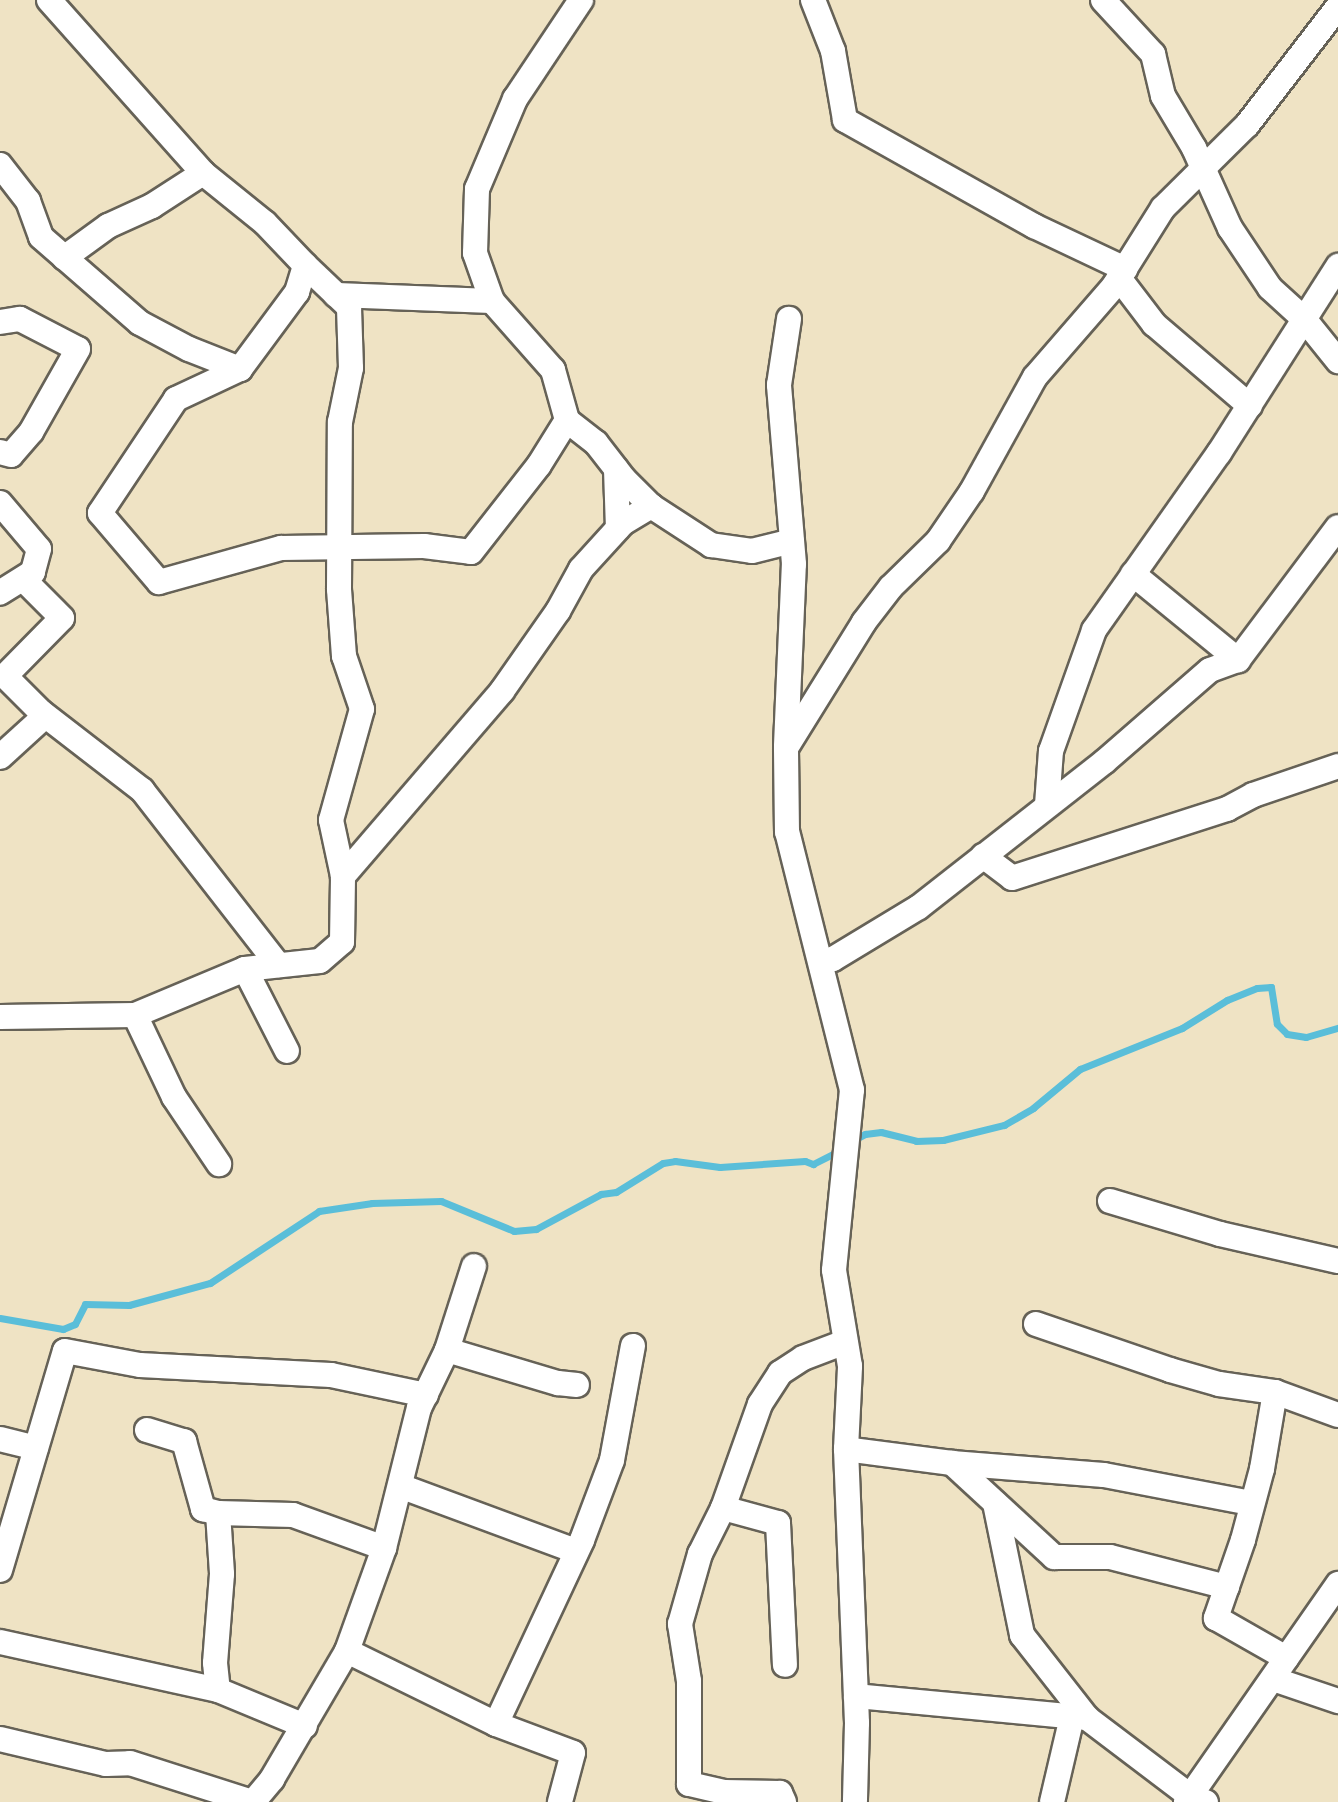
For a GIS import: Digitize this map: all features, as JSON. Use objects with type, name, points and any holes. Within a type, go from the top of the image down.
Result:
[{"type":"street","points":[[0,1017],[135,1015],[245,969],[320,961],[342,942],[343,876],[331,820],[362,709],[344,656],[339,589],[340,422],[351,368],[349,307],[265,223],[203,173],[49,0]]},
{"type":"street","points":[[581,0],[515,99],[477,189],[475,253],[492,301],[553,370],[567,420],[596,443],[651,506],[711,545],[752,551],[792,541]]},
{"type":"street","points":[[813,0],[833,51],[845,120],[1122,273],[1154,324],[1250,406]]},
{"type":"street","points":[[1105,1],[1153,54],[1163,96],[1203,168],[1230,228],[1270,288],[1305,320],[1338,361]]},
{"type":"street","points":[[786,748],[864,622],[891,587],[938,541],[972,491],[1035,377],[1122,273],[1163,208],[1247,125],[1338,7]]},
{"type":"street","points":[[0,165],[28,201],[41,237],[140,323],[189,349],[240,369]]},
{"type":"street","points":[[64,258],[108,226],[152,206],[203,173]]},
{"type":"street","points":[[305,265],[297,292],[240,369],[176,399],[100,513],[159,582],[281,548],[424,546],[471,552],[539,465],[567,420]]},
{"type":"street","points":[[1047,805],[1051,751],[1094,630],[1250,406],[1338,266]]},
{"type":"street","points":[[336,295],[492,301]]},
{"type":"street","points":[[0,322],[20,319],[78,349],[31,432],[11,455],[0,452]]},
{"type":"street","points":[[789,319],[779,385],[792,541],[786,748],[787,832],[813,941],[822,961],[852,1090],[834,1270],[850,1366],[846,1449],[856,1696],[855,1802]]},
{"type":"street","points":[[616,469],[618,528]]},
{"type":"street","points":[[0,503],[39,549],[33,572],[0,593]]},
{"type":"street","points":[[343,876],[502,691],[558,611],[581,569],[618,528],[651,506]]},
{"type":"street","points":[[822,961],[833,959],[919,907],[1210,670],[1238,660],[1338,527]]},
{"type":"street","points":[[1133,574],[1238,660]]},
{"type":"street","points":[[23,579],[62,618],[3,678],[41,712],[142,790],[278,965]]},
{"type":"street","points":[[0,757],[45,716],[41,712]]},
{"type":"street","points":[[983,856],[1012,878],[1227,809],[1253,795],[1338,766]]},
{"type":"street","points":[[245,969],[287,1051]]},
{"type":"street","points":[[135,1015],[174,1097],[219,1164]]},
{"type":"street","points":[[1110,1201],[1220,1234],[1338,1261]]},
{"type":"street","points":[[0,1739],[106,1764],[130,1763],[253,1802],[305,1726],[347,1651],[384,1548],[419,1408],[447,1350],[474,1266]]},
{"type":"street","points":[[1036,1324],[1182,1374],[1275,1392],[1338,1415]]},
{"type":"street","points":[[784,1802],[780,1793],[724,1792],[689,1784],[689,1681],[680,1624],[700,1554],[723,1508],[760,1404],[780,1373],[803,1358],[845,1342]]},
{"type":"street","points":[[496,1724],[576,1551],[612,1460],[633,1346]]},
{"type":"street","points":[[447,1350],[558,1383],[577,1385]]},
{"type":"street","points":[[0,1570],[65,1351],[140,1365],[331,1375],[426,1395]]},
{"type":"street","points":[[1275,1392],[1262,1469],[1243,1540],[1216,1618],[1286,1658]]},
{"type":"street","points":[[147,1430],[184,1441],[203,1509],[218,1513],[293,1515],[340,1529],[384,1548]]},
{"type":"street","points":[[0,1439],[36,1448]]},
{"type":"street","points":[[846,1449],[952,1463],[1104,1475],[1251,1503]]},
{"type":"street","points":[[952,1463],[1054,1557],[1110,1557],[1227,1587]]},
{"type":"street","points":[[400,1486],[576,1551]]},
{"type":"street","points":[[995,1503],[1022,1635],[1080,1718],[1194,1800],[1338,1584]]},
{"type":"street","points":[[723,1508],[778,1523],[785,1665]]},
{"type":"street","points":[[218,1513],[222,1574],[215,1663],[218,1690]]},
{"type":"street","points":[[0,1642],[218,1690],[305,1726]]},
{"type":"street","points":[[347,1651],[496,1724],[573,1753],[560,1802]]},
{"type":"street","points":[[1273,1679],[1338,1701]]},
{"type":"street","points":[[856,1696],[1080,1718]]},
{"type":"street","points":[[1052,1802],[1080,1718]]},
{"type":"waterway","points":[[852,1141],[865,1134],[881,1132],[916,1141],[943,1140],[1004,1125],[1033,1108],[1080,1069],[1182,1028],[1227,1000],[1257,988],[1271,987],[1277,1024],[1287,1034],[1306,1037],[1338,1028]]},
{"type":"waterway","points":[[0,1318],[63,1329],[75,1324],[85,1304],[129,1305],[210,1283],[319,1211],[372,1203],[441,1201],[514,1231],[536,1229],[601,1194],[616,1192],[663,1163],[675,1161],[720,1167],[805,1161],[813,1164],[842,1149]]}]
